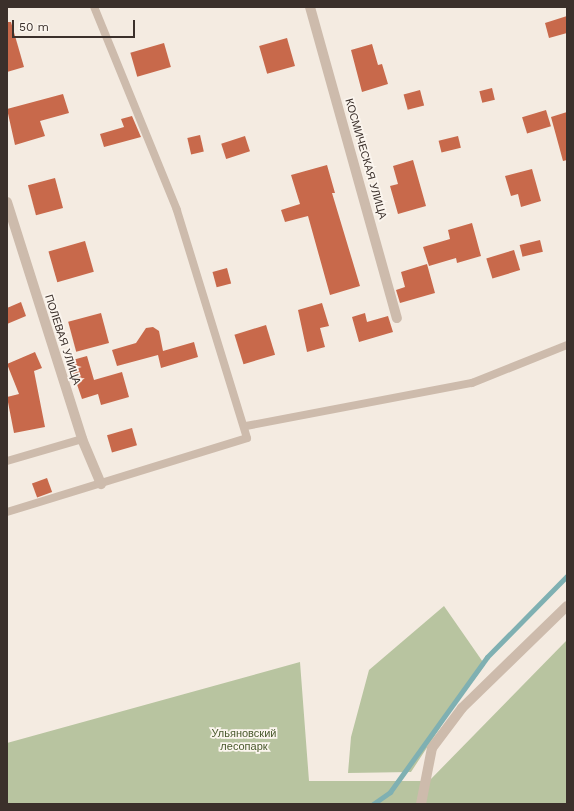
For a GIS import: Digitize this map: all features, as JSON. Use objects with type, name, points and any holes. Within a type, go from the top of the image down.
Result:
[{"type":"street","name":"КОСМИЧЕСКАЯ УЛИЦА","points":[[310,7],[397,318]]},
{"type":"street","name":"ПОЛЕВАЯ УЛИЦА","points":[[7,202],[82,440],[101,484]]},
{"type":"street","points":[[421,804],[432,748],[462,708],[567,606]]},
{"type":"lane","points":[[7,512],[247,438],[246,426],[177,210],[94,7]]},
{"type":"lane","points":[[246,426],[472,383],[567,345]]},
{"type":"lane","points":[[7,461],[82,440]]},
{"type":"green space","points":[[444,606],[485,665],[451,711],[411,772],[348,773],[351,737],[369,670]]},
{"type":"green space","name":"Ульяновский лесопарк","points":[[567,640],[567,804],[7,804],[7,743],[300,662],[309,781],[429,781]]},
{"type":"building","points":[[567,16],[567,33],[549,38],[545,23]]},
{"type":"building","points":[[7,22],[11,22],[24,67],[7,72]]},
{"type":"building","points":[[287,38],[295,66],[267,74],[259,46]]},
{"type":"building","points":[[164,43],[171,67],[137,77],[130,53]]},
{"type":"building","points":[[372,44],[378,65],[382,64],[388,84],[362,92],[351,50]]},
{"type":"building","points":[[492,88],[495,100],[482,103],[479,91]]},
{"type":"building","points":[[420,90],[424,105],[408,110],[404,94]]},
{"type":"building","points":[[63,94],[69,113],[40,121],[45,136],[15,145],[7,109]]},
{"type":"building","points":[[546,110],[551,126],[527,134],[522,117]]},
{"type":"building","points":[[567,112],[567,160],[563,161],[551,117]]},
{"type":"building","points":[[132,116],[141,137],[104,147],[100,134],[124,127],[121,119]]},
{"type":"building","points":[[200,135],[204,152],[191,154],[187,138]]},
{"type":"building","points":[[245,136],[250,151],[226,159],[221,144]]},
{"type":"building","points":[[458,136],[461,148],[441,152],[439,141]]},
{"type":"building","points":[[413,160],[426,206],[398,214],[390,186],[398,184],[393,166]]},
{"type":"building","points":[[327,165],[335,193],[332,193],[360,286],[330,295],[308,216],[285,222],[281,210],[300,204],[291,175]]},
{"type":"building","points":[[532,169],[541,201],[521,207],[518,194],[511,196],[505,176]]},
{"type":"building","points":[[55,178],[63,208],[36,215],[28,185]]},
{"type":"building","points":[[472,223],[481,256],[457,263],[456,258],[429,266],[423,247],[450,239],[448,230]]},
{"type":"building","points":[[540,240],[543,252],[523,257],[520,245]]},
{"type":"building","points":[[85,241],[94,272],[57,282],[48,251]]},
{"type":"building","points":[[514,250],[520,270],[492,279],[486,258]]},
{"type":"building","points":[[427,264],[435,293],[400,303],[396,290],[405,287],[401,272]]},
{"type":"building","points":[[227,268],[231,283],[217,287],[213,272]]},
{"type":"building","points":[[21,302],[26,316],[7,324],[7,308]]},
{"type":"building","points":[[322,303],[329,326],[320,328],[325,347],[307,352],[298,310]]},
{"type":"building","points":[[101,313],[109,343],[76,352],[68,322]]},
{"type":"building","points":[[365,313],[367,322],[388,316],[393,332],[359,342],[352,317]]},
{"type":"building","points":[[266,325],[275,355],[244,364],[234,335]]},
{"type":"building","points":[[153,327],[159,331],[163,351],[194,342],[198,357],[161,368],[158,355],[117,366],[112,350],[136,343],[146,328]]},
{"type":"building","points":[[35,352],[42,368],[34,371],[45,427],[14,433],[7,397],[19,394],[7,364]]},
{"type":"building","points":[[87,356],[94,380],[122,372],[129,397],[101,405],[98,394],[82,399],[69,361]]},
{"type":"building","points":[[132,428],[137,445],[112,452],[107,435]]},
{"type":"building","points":[[47,478],[52,492],[37,498],[32,483]]},
{"type":"waterway","points":[[373,804],[390,792],[487,657],[567,576]]}]
